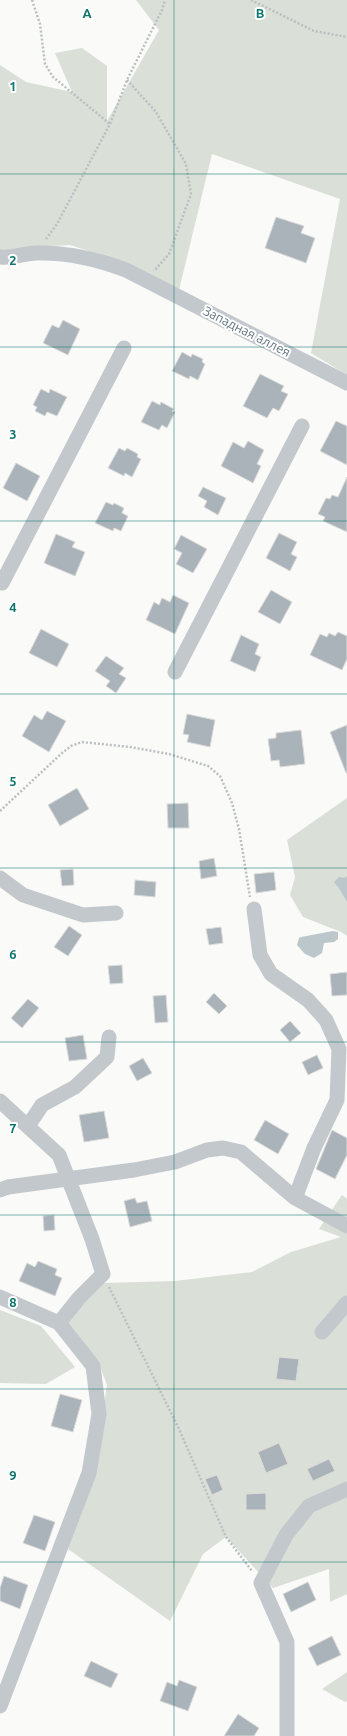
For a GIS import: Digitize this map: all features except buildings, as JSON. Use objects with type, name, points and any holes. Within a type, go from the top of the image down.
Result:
[{"type":"street","name":"Западная аллея","points":[[0,257],[36,253],[71,254],[101,260],[126,270],[347,383]]},
{"type":"street","points":[[2,583],[124,348]]},
{"type":"street","points":[[175,672],[302,426]]},
{"type":"street","points":[[0,878],[23,895],[83,915],[116,913]]},
{"type":"street","points":[[254,909],[260,955],[271,974],[308,1000],[326,1020],[339,1049],[337,1100],[314,1148],[295,1198]]},
{"type":"street","points":[[28,1126],[42,1105],[75,1087],[107,1057],[109,1037]]},
{"type":"street","points":[[0,1101],[59,1155],[70,1179],[103,1274],[79,1298],[59,1323]]},
{"type":"street","points":[[0,1190],[8,1187],[70,1179],[168,1163],[207,1150],[223,1148],[241,1152],[295,1198],[347,1226]]},
{"type":"street","points":[[0,1297],[59,1323],[93,1366],[99,1414],[89,1473],[0,1706]]},
{"type":"street","points":[[322,1332],[347,1303]]},
{"type":"street","points":[[287,1736],[287,1642],[261,1583],[286,1535],[309,1506],[347,1489]]},
{"type":"path","points":[[32,0],[40,24],[45,64],[53,77],[110,124]]},
{"type":"path","points":[[36,253],[57,224],[110,124],[127,80],[162,10],[165,0]]},
{"type":"path","points":[[251,0],[314,30],[347,37]]},
{"type":"path","points":[[127,80],[156,112],[186,164],[191,194],[169,254],[146,281]]},
{"type":"path","points":[[0,811],[70,746],[82,742],[130,747],[169,754],[208,766],[220,776],[232,803],[239,829],[249,894],[254,909]]},
{"type":"path","points":[[103,1274],[179,1429],[226,1537],[261,1583]]},
{"type":"shaded area","points":[[136,0],[347,0],[347,375],[311,353],[340,199],[212,154],[179,290],[101,255],[70,245],[35,247],[0,253],[0,65],[26,82],[72,92],[55,53],[82,48],[107,66],[107,121],[159,30]]},
{"type":"shaded area","points":[[347,798],[347,876],[338,887],[347,902],[347,936],[341,932],[303,917],[290,895],[295,877],[287,840]]},
{"type":"shaded area","points":[[347,876],[347,902],[334,882],[339,877],[344,878]]},
{"type":"shaded area","points":[[333,931],[338,932],[338,939],[334,942],[324,943],[322,953],[314,958],[305,954],[297,945],[299,938],[301,937]]},
{"type":"shaded area","points":[[342,1195],[347,1199],[347,1594],[330,1602],[329,1569],[273,1588],[226,1537],[203,1554],[170,1621],[68,1549],[93,1474],[107,1385],[98,1361],[66,1322],[103,1283],[175,1281],[252,1272],[291,1252],[341,1237],[319,1229]]},
{"type":"shaded area","points":[[0,1310],[41,1326],[75,1367],[46,1384],[0,1383]]},
{"type":"shaded area","points":[[347,1672],[347,1701],[345,1702],[322,1689]]}]
